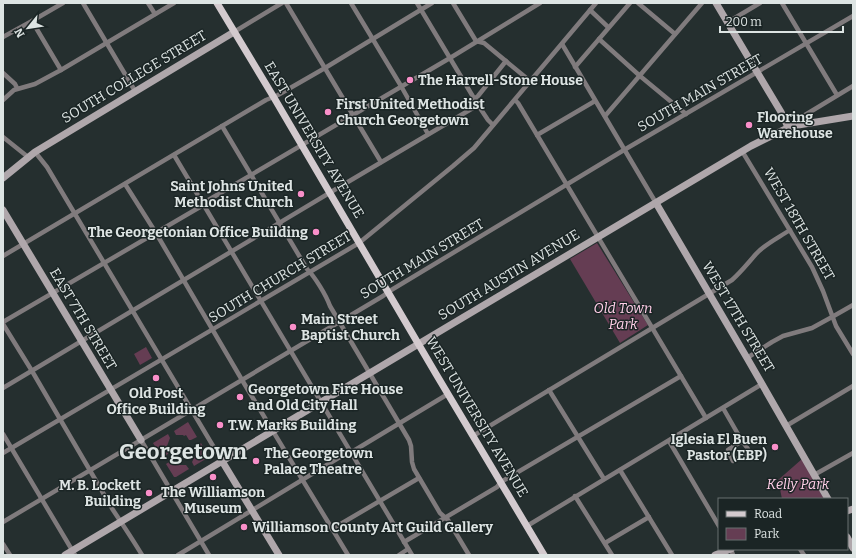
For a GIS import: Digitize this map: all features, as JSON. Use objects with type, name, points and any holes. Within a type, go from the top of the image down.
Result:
[{"type":"main road","name":"EAST UNIVERSITY AVENUE","points":[[217,3],[388,292]]},
{"type":"main road","name":"WEST UNIVERSITY AVENUE","points":[[388,292],[544,555]]},
{"type":"street","points":[[3,37],[63,3]]},
{"type":"street","points":[[83,3],[135,91]]},
{"type":"street","points":[[148,3],[155,14]]},
{"type":"street","points":[[3,100],[17,88],[35,84],[61,70],[174,3]]},
{"type":"street","name":"SOUTH COLLEGE STREET","points":[[3,178],[32,154],[282,3]]},
{"type":"street","points":[[286,3],[381,162]]},
{"type":"street","points":[[351,3],[428,134]]},
{"type":"street","points":[[417,3],[474,99],[493,125]]},
{"type":"street","points":[[3,256],[273,96],[325,68],[432,3]]},
{"type":"street","points":[[453,3],[476,41],[484,43],[530,81]]},
{"type":"street","points":[[142,555],[3,323],[540,3]]},
{"type":"street","name":"SOUTH CHURCH STREET","points":[[3,453],[359,242],[474,148],[596,3]]},
{"type":"street","points":[[575,67],[630,3]]},
{"type":"street","points":[[638,3],[675,34]]},
{"type":"street","points":[[605,116],[702,3]]},
{"type":"street","points":[[716,3],[781,112],[788,127]]},
{"type":"street","points":[[728,22],[760,3]]},
{"type":"street","points":[[782,3],[837,95]]},
{"type":"street","points":[[590,10],[608,27]]},
{"type":"street","name":"SOUTH MAIN STREET","points":[[3,522],[383,296],[624,150],[853,16]]},
{"type":"street","points":[[32,21],[61,70]]},
{"type":"street","points":[[598,39],[686,114]]},
{"type":"street","name":"WEST 17TH STREET","points":[[562,44],[747,358],[827,498]]},
{"type":"street","points":[[474,99],[506,61]]},
{"type":"street","points":[[3,73],[15,84],[17,88]]},
{"type":"street","points":[[796,125],[805,115],[853,86]]},
{"type":"street","points":[[514,100],[518,103],[706,418]]},
{"type":"street","points":[[537,135],[595,101]]},
{"type":"street","points":[[3,388],[478,105]]},
{"type":"street","name":"SOUTH AUSTIN AVENUE","points":[[65,555],[73,553],[121,521],[742,151],[788,127],[853,116]]},
{"type":"street","points":[[222,126],[307,269],[326,297],[339,322],[400,424],[409,440],[412,462],[419,478],[440,513],[446,517],[469,555]]},
{"type":"street","points":[[3,137],[32,154],[47,167],[279,555]]},
{"type":"street","name":"WEST 18TH STREET","points":[[742,151],[818,279],[836,326],[853,354]]},
{"type":"street","points":[[174,155],[412,555]]},
{"type":"street","points":[[125,184],[156,233],[242,380],[348,555]]},
{"type":"street","name":"EAST 7TH STREET","points":[[3,210],[141,440]]},
{"type":"street","points":[[473,436],[732,280],[761,249],[790,230]]},
{"type":"street","points":[[747,358],[783,336],[812,328],[853,304]]},
{"type":"street","points":[[404,542],[497,487],[501,482],[681,376]]},
{"type":"street","points":[[527,526],[762,384]]},
{"type":"street","points":[[786,426],[853,386]]},
{"type":"street","points":[[549,390],[604,479]]},
{"type":"street","points":[[178,555],[345,454],[400,424],[448,394]]},
{"type":"street","points":[[723,408],[748,449],[748,453],[733,461],[728,450],[742,441]]},
{"type":"street","points":[[3,434],[73,553]]},
{"type":"street","points":[[141,440],[209,555]]},
{"type":"street","points":[[669,441],[718,524]]},
{"type":"street","points":[[814,475],[853,454]]},
{"type":"street","points":[[620,470],[672,555]]},
{"type":"street","points":[[332,529],[419,478]]},
{"type":"street","points":[[575,496],[612,555]]},
{"type":"street","points":[[605,543],[649,517]]},
{"type":"street","points":[[848,539],[853,548]]},
{"type":"street","points":[[3,544],[10,555]]},
{"type":"street","points":[[398,555],[408,549]]},
{"type":"street","points":[[715,555],[728,550]]},
{"type":"green space","name":"Old Town Park","points":[[597,243],[648,325],[620,343],[570,259]]},
{"type":"green space","points":[[146,347],[152,358],[140,365],[134,354]]},
{"type":"green space","points":[[188,422],[197,437],[191,440],[189,440],[186,435],[176,435],[174,431]]},
{"type":"green space","points":[[168,434],[170,438],[167,446],[169,450],[168,454],[162,458],[153,443]]},
{"type":"green space","points":[[201,443],[209,457],[194,466],[192,462],[195,456],[195,446]]},
{"type":"green space","name":"Kelly Park","points":[[802,459],[823,498],[782,498],[777,481]]},
{"type":"green space","points":[[174,460],[176,465],[186,465],[189,469],[174,477],[166,464]]},
{"type":"place","name":"The Harrell-Stone House","points":[[410,80]]},
{"type":"place","name":"First United Methodist Church Georgetown","points":[[328,112]]},
{"type":"place","name":"Flooring Warehouse","points":[[749,125]]},
{"type":"place","name":"Saint Johns United Methodist Church","points":[[301,194]]},
{"type":"place","name":"The Georgetonian Office Building","points":[[316,232]]},
{"type":"place","name":"Main Street Baptist Church","points":[[293,327]]},
{"type":"place","name":"Old Post Office Building","points":[[156,378]]},
{"type":"place","name":"Georgetown Fire House and Old City Hall","points":[[240,397]]},
{"type":"place","name":"T.W. Marks Building","points":[[220,425]]},
{"type":"place","name":"Iglesia El Buen Pastor (EBP)","points":[[775,447]]},
{"type":"place","name":"The Georgetown Palace Theatre","points":[[256,461]]},
{"type":"place","name":"The Williamson Museum","points":[[213,477]]},
{"type":"place","name":"M. B. Lockett Building","points":[[149,493]]},
{"type":"place","name":"Williamson County Art Guild Gallery","points":[[244,527]]},
{"type":"district","name":"Georgetown","points":[[183,451]]}]
